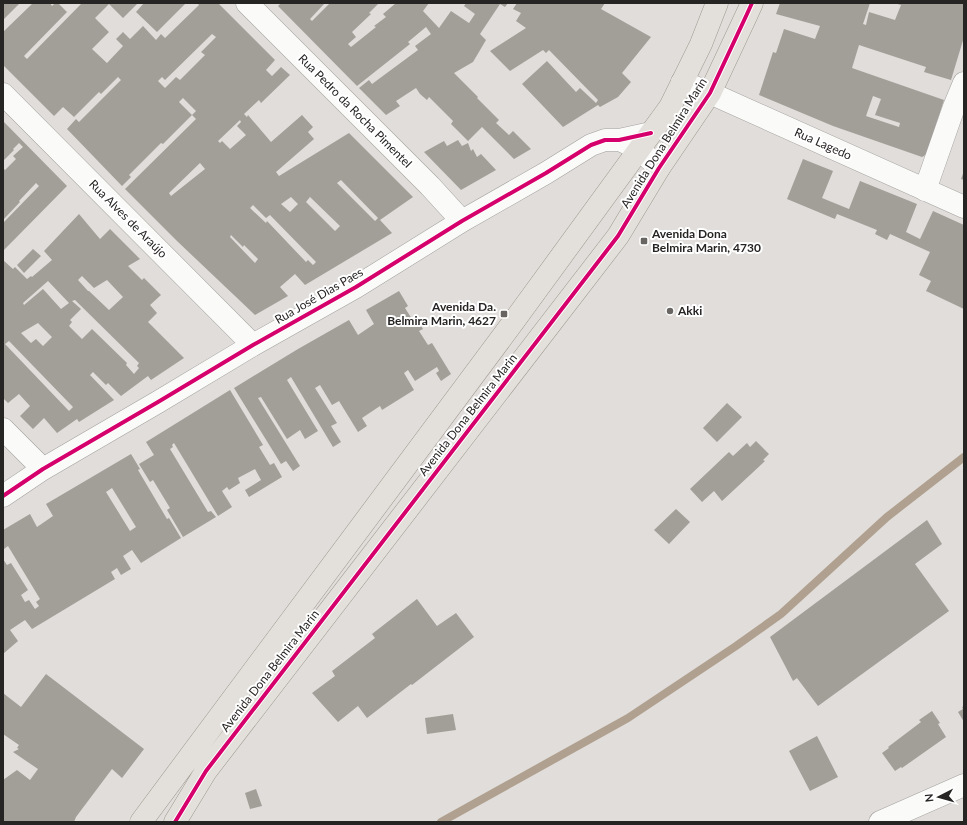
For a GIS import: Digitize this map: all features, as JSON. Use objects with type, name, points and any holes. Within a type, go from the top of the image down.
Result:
[{"type":"main road","name":"Avenida Dona Belmira Marin","points":[[141,822],[514,321],[670,107],[701,44],[717,3]]},
{"type":"main road","name":"Avenida Dona Belmira Marin","points":[[175,822],[206,771],[618,236],[659,168],[710,93],[752,3]]},
{"type":"street","name":"Rua Pedro da Rocha Pimentel","points":[[247,3],[430,186],[462,221]]},
{"type":"street","name":"Rua Lagedo","points":[[682,82],[710,93],[964,208]]},
{"type":"street","points":[[925,190],[964,83]]},
{"type":"street","name":"Rua Alves de Araújo","points":[[3,94],[253,345]]},
{"type":"street","name":"Rua José Dias Paes","points":[[3,496],[43,470],[253,345],[356,286],[462,221],[546,173],[591,144],[605,140],[645,141],[659,168]]},
{"type":"street","points":[[3,429],[43,470]]},
{"type":"street","points":[[880,822],[964,785]]},
{"type":"building","points":[[3,3],[20,3],[3,20]]},
{"type":"building","points":[[33,3],[50,3],[52,6],[55,3],[58,3],[67,12],[24,56],[27,59],[81,4],[80,3],[138,3],[123,18],[109,4],[95,18],[109,32],[92,49],[107,63],[123,46],[116,39],[123,32],[130,39],[143,26],[156,40],[161,34],[165,38],[199,5],[197,3],[218,3],[275,60],[266,70],[272,76],[281,67],[290,75],[261,103],[259,100],[244,114],[247,117],[248,115],[271,142],[302,115],[313,127],[308,132],[314,139],[276,172],[279,176],[349,133],[413,197],[380,220],[392,233],[305,285],[295,274],[280,287],[288,296],[255,315],[125,189],[196,119],[192,115],[163,144],[161,143],[129,175],[131,177],[122,186],[67,129],[76,119],[79,122],[121,80],[118,77],[101,94],[99,92],[74,117],[63,107],[54,116],[3,65],[3,32]],"holes":[[[212,34],[216,37],[201,52],[205,55],[180,80],[176,77],[165,88],[158,81],[162,77],[165,80]],[[183,98],[196,111],[192,115],[179,102]],[[240,120],[241,122],[237,126],[246,135],[230,149],[222,141],[220,143],[218,141]],[[200,163],[205,169],[171,196],[169,193]],[[341,180],[378,218],[375,221],[337,183]],[[291,197],[298,204],[290,212],[281,204]],[[310,197],[340,226],[335,231],[306,202]],[[253,205],[266,218],[270,215],[316,262],[313,265],[308,260],[306,262],[267,221],[266,223],[250,208]],[[231,235],[258,259],[255,263],[230,237]]]},
{"type":"building","points":[[144,3],[186,3],[157,32],[136,12]]},
{"type":"building","points":[[281,3],[325,3],[310,19],[312,21],[330,3],[379,3],[369,13],[371,14],[352,32],[356,37],[348,44],[351,47],[376,27],[374,26],[386,17],[383,14],[396,3],[429,3],[423,11],[439,28],[451,11],[469,23],[475,14],[464,6],[466,3],[508,3],[505,7],[500,4],[480,34],[486,40],[473,62],[454,73],[499,120],[496,123],[509,135],[513,131],[531,149],[514,159],[482,127],[468,141],[451,124],[453,121],[429,97],[427,100],[416,88],[396,101],[400,106],[386,115],[359,88],[369,80],[372,84],[418,50],[415,46],[431,34],[426,27],[408,42],[410,44],[357,86],[278,6]]},
{"type":"building","points":[[517,3],[605,3],[601,9],[651,37],[622,73],[631,82],[618,97],[600,107],[598,105],[563,127],[522,84],[547,61],[576,92],[580,88],[596,103],[598,100],[549,50],[546,53],[543,50],[510,71],[490,51],[526,28],[516,21],[521,13],[513,9]]},
{"type":"building","points":[[780,3],[870,3],[863,24],[866,25],[869,12],[895,20],[901,5],[894,3],[964,3],[964,37],[951,80],[924,72],[926,67],[859,45],[852,68],[944,100],[927,153],[922,157],[833,126],[759,95],[773,52],[776,53],[784,29],[815,39],[820,26],[776,14]],"holes":[[[873,96],[881,99],[875,115],[900,123],[899,127],[866,116]]]},
{"type":"building","points":[[3,121],[67,186],[3,251],[3,223],[39,186],[36,183],[3,220],[3,168],[5,170],[16,159],[13,156],[23,147],[19,143],[3,161]]},
{"type":"building","points":[[458,140],[462,146],[468,143],[471,151],[473,149],[477,157],[481,154],[496,170],[461,190],[424,152],[444,141],[447,146]]},
{"type":"building","points":[[803,159],[833,171],[822,198],[849,209],[860,181],[917,204],[906,232],[920,239],[933,211],[964,225],[964,309],[926,291],[931,281],[919,275],[930,252],[890,234],[887,240],[875,234],[877,230],[837,214],[835,219],[787,199]]},
{"type":"building","points":[[964,171],[964,180],[961,179]]},
{"type":"building","points":[[79,214],[100,239],[110,229],[140,259],[128,266],[142,280],[144,278],[161,295],[150,305],[157,313],[148,322],[184,358],[151,380],[148,376],[121,396],[108,383],[106,385],[93,372],[90,375],[114,400],[79,422],[77,419],[57,433],[44,418],[33,429],[20,416],[30,406],[19,394],[8,403],[3,398],[3,260],[13,269],[15,267],[27,279],[31,276],[32,277],[52,260],[44,251]],"holes":[[[82,276],[94,288],[107,280],[123,297],[109,310],[78,280]],[[48,281],[69,303],[61,309],[43,289],[24,305],[23,303]],[[75,300],[139,363],[137,366],[139,368],[134,374],[126,365],[127,363],[92,329],[82,339],[69,326],[72,322],[70,320],[81,309],[72,301]],[[38,323],[52,337],[43,346],[36,339],[31,343],[21,333]],[[9,341],[73,407],[69,411],[5,344]]]},
{"type":"building","points":[[33,249],[41,256],[24,273],[17,265]]},
{"type":"building","points":[[399,291],[408,306],[405,308],[412,319],[416,317],[423,329],[419,331],[428,345],[432,343],[451,374],[441,381],[436,373],[439,371],[437,367],[415,381],[408,370],[404,373],[414,390],[382,410],[380,406],[362,418],[367,426],[358,432],[339,401],[332,405],[320,385],[315,388],[337,423],[331,426],[341,442],[333,447],[291,377],[287,380],[318,431],[305,439],[300,430],[287,439],[261,397],[258,398],[300,466],[293,471],[286,461],[281,464],[234,388],[349,320],[358,335],[374,324],[366,310]]},
{"type":"building","points":[[230,390],[263,445],[259,447],[270,465],[274,463],[282,477],[249,497],[245,490],[261,480],[255,469],[238,478],[240,483],[229,490],[227,487],[222,491],[232,507],[218,516],[174,443],[172,445],[173,447],[170,449],[208,512],[211,511],[216,517],[183,537],[167,510],[170,508],[153,480],[150,482],[139,464],[154,455],[146,442]]},
{"type":"building","points":[[727,403],[742,417],[717,442],[703,428]]},
{"type":"building","points":[[756,441],[769,454],[763,460],[765,461],[722,501],[714,491],[702,502],[690,489],[729,452],[733,456],[747,443],[750,447]]},
{"type":"building","points":[[131,454],[140,469],[138,470],[167,519],[169,518],[181,538],[141,563],[132,550],[123,556],[131,569],[121,575],[117,568],[111,572],[115,579],[32,629],[25,620],[10,630],[18,641],[3,654],[3,559],[7,565],[11,563],[28,590],[21,595],[25,602],[29,600],[35,609],[39,606],[36,602],[40,599],[8,546],[4,549],[3,530],[30,514],[37,527],[53,516],[46,504]],"holes":[[[112,488],[136,527],[130,531],[106,492]]]},
{"type":"building","points":[[676,509],[690,522],[669,544],[654,530]]},
{"type":"building","points":[[927,520],[942,544],[915,564],[949,611],[818,706],[797,678],[793,681],[770,637]]},
{"type":"building","points":[[417,599],[437,626],[456,613],[474,637],[367,718],[358,706],[338,722],[312,693],[335,676],[332,671],[375,638],[372,634]]},
{"type":"building","points":[[46,674],[144,749],[122,778],[112,769],[76,817],[74,822],[3,822],[3,780],[17,770],[30,780],[38,769],[13,752],[19,749],[17,748],[19,745],[3,734],[3,693],[21,707]]},
{"type":"building","points":[[964,706],[964,722],[958,712],[963,709],[962,707]]},
{"type":"building","points":[[932,711],[940,723],[938,724],[946,737],[902,768],[901,767],[895,771],[882,753],[921,722],[919,720]]},
{"type":"building","points":[[453,714],[456,730],[427,734],[425,718]]},
{"type":"building","points":[[817,736],[838,777],[810,791],[789,751]]},
{"type":"building","points":[[256,789],[262,806],[250,809],[245,793]]},
{"type":"waterway","points":[[441,822],[628,718],[736,646],[781,614],[887,517],[964,457]]},
{"type":"cycle path","points":[[175,822],[206,771],[618,236],[659,168],[710,93],[752,3]]},
{"type":"cycle path","points":[[3,496],[43,469],[253,345],[356,287],[462,221],[546,173],[591,145],[605,140],[619,140],[651,133]]},
{"type":"place","name":"Avenida Dona Belmira Marin, 4730","points":[[644,241]]},
{"type":"place","name":"Akki","points":[[670,311]]},
{"type":"place","name":"Avenida Da. Belmira Marin, 4627","points":[[504,314]]}]
